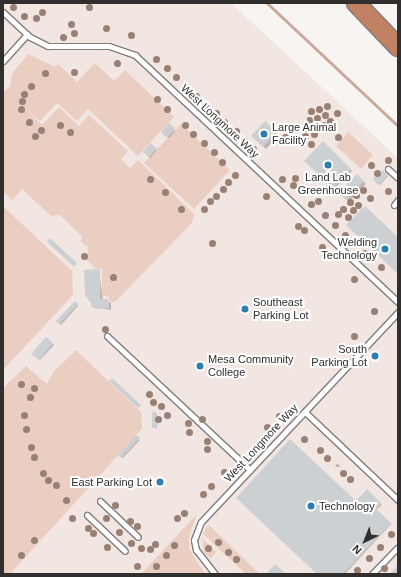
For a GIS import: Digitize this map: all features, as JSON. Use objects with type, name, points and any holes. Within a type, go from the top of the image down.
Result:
[{"type":"highway","points":[[356,3],[398,47]]},
{"type":"highway","points":[[367,3],[398,32]]},
{"type":"lane","name":"West Longmore Way","points":[[3,12],[27,34],[48,46],[109,46],[135,55],[398,302]]},
{"type":"lane","points":[[3,61],[27,34]]},
{"type":"lane","points":[[388,168],[398,178]]},
{"type":"lane","points":[[394,205],[398,200]]},
{"type":"lane","name":"West Longmore Way","points":[[215,574],[202,561],[194,540],[196,530],[398,312]]},
{"type":"lane","points":[[107,336],[250,470]]},
{"type":"lane","points":[[305,412],[398,500]]},
{"type":"lane","points":[[100,501],[138,537]]},
{"type":"lane","points":[[87,515],[125,551]]},
{"type":"lane","points":[[372,574],[398,547]]},
{"type":"shaded area","name":"Mesa Community College","points":[[3,3],[231,3],[398,158],[398,574],[3,574]]},
{"type":"shaded area","points":[[28,54],[55,67],[58,64],[77,82],[95,63],[114,81],[125,70],[174,117],[138,156],[88,109],[77,121],[57,103],[40,121],[20,104],[42,125],[59,107],[79,126],[89,115],[128,151],[121,159],[130,168],[138,160],[194,214],[192,223],[116,301],[110,303],[108,297],[102,295],[102,269],[95,268],[87,260],[88,247],[81,242],[82,236],[60,215],[51,216],[22,189],[12,200],[3,192],[3,92],[10,87],[12,74]]},
{"type":"shaded area","points":[[181,124],[230,170],[194,209],[144,163]]},
{"type":"shaded area","points":[[348,132],[373,155],[361,169],[336,146]]},
{"type":"shaded area","points":[[3,206],[72,271],[73,295],[3,370]]},
{"type":"shaded area","points":[[76,350],[141,412],[142,429],[10,574],[3,574],[3,388],[26,366],[47,384],[54,371]]},
{"type":"shaded area","points":[[197,514],[189,536],[189,549],[205,574],[141,574]]},
{"type":"shaded area","points":[[208,525],[260,574],[246,574],[203,534]]},
{"type":"shaded area","points":[[202,538],[216,552],[211,558],[204,553]]},
{"type":"building","name":"Large Animal Facility","points":[[265,121],[276,132],[263,147],[251,136]]},
{"type":"building","points":[[169,123],[175,129],[167,138],[161,132]]},
{"type":"building","name":"Land Lab Greenhouse","points":[[323,141],[351,169],[333,188],[304,161]]},
{"type":"building","points":[[151,143],[157,149],[149,157],[143,152]]},
{"type":"building","points":[[383,170],[388,175],[378,185],[373,179]]},
{"type":"building","points":[[357,174],[364,181],[346,200],[339,193]]},
{"type":"building","name":"Welding Technology","points":[[365,206],[398,237],[398,274],[346,225]]},
{"type":"building","points":[[50,238],[77,263],[74,267],[47,242]]},
{"type":"building","points":[[100,269],[100,299],[108,299],[109,308],[95,309],[85,295],[84,270]]},
{"type":"building","points":[[75,301],[78,304],[59,324],[56,321]]},
{"type":"building","points":[[46,337],[53,343],[39,360],[31,354]]},
{"type":"building","points":[[112,378],[141,405],[138,408],[109,381]]},
{"type":"building","points":[[152,412],[156,412],[157,428],[152,428]]},
{"type":"building","points":[[136,435],[140,438],[121,458],[118,455]]},
{"type":"building","name":"Technology","points":[[290,439],[356,501],[367,489],[381,503],[376,509],[391,523],[343,574],[317,574],[236,498]]},
{"type":"building","points":[[275,564],[286,574],[266,574]]},
{"type":"building","points":[[398,565],[398,574],[390,574]]},
{"type":"waterway","points":[[267,3],[398,126]]},
{"type":"place","name":"Large Animal Facility","points":[[264,134]]},
{"type":"place","name":"Land Lab Greenhouse","points":[[328,165]]},
{"type":"place","name":"Welding Technology","points":[[385,249]]},
{"type":"place","name":"Southeast Parking Lot","points":[[245,309]]},
{"type":"place","name":"South Parking Lot","points":[[375,356]]},
{"type":"place","name":"Mesa Community College","points":[[200,366]]},
{"type":"place","name":"East Parking Lot","points":[[160,482]]},
{"type":"place","name":"Technology","points":[[311,506]]}]
